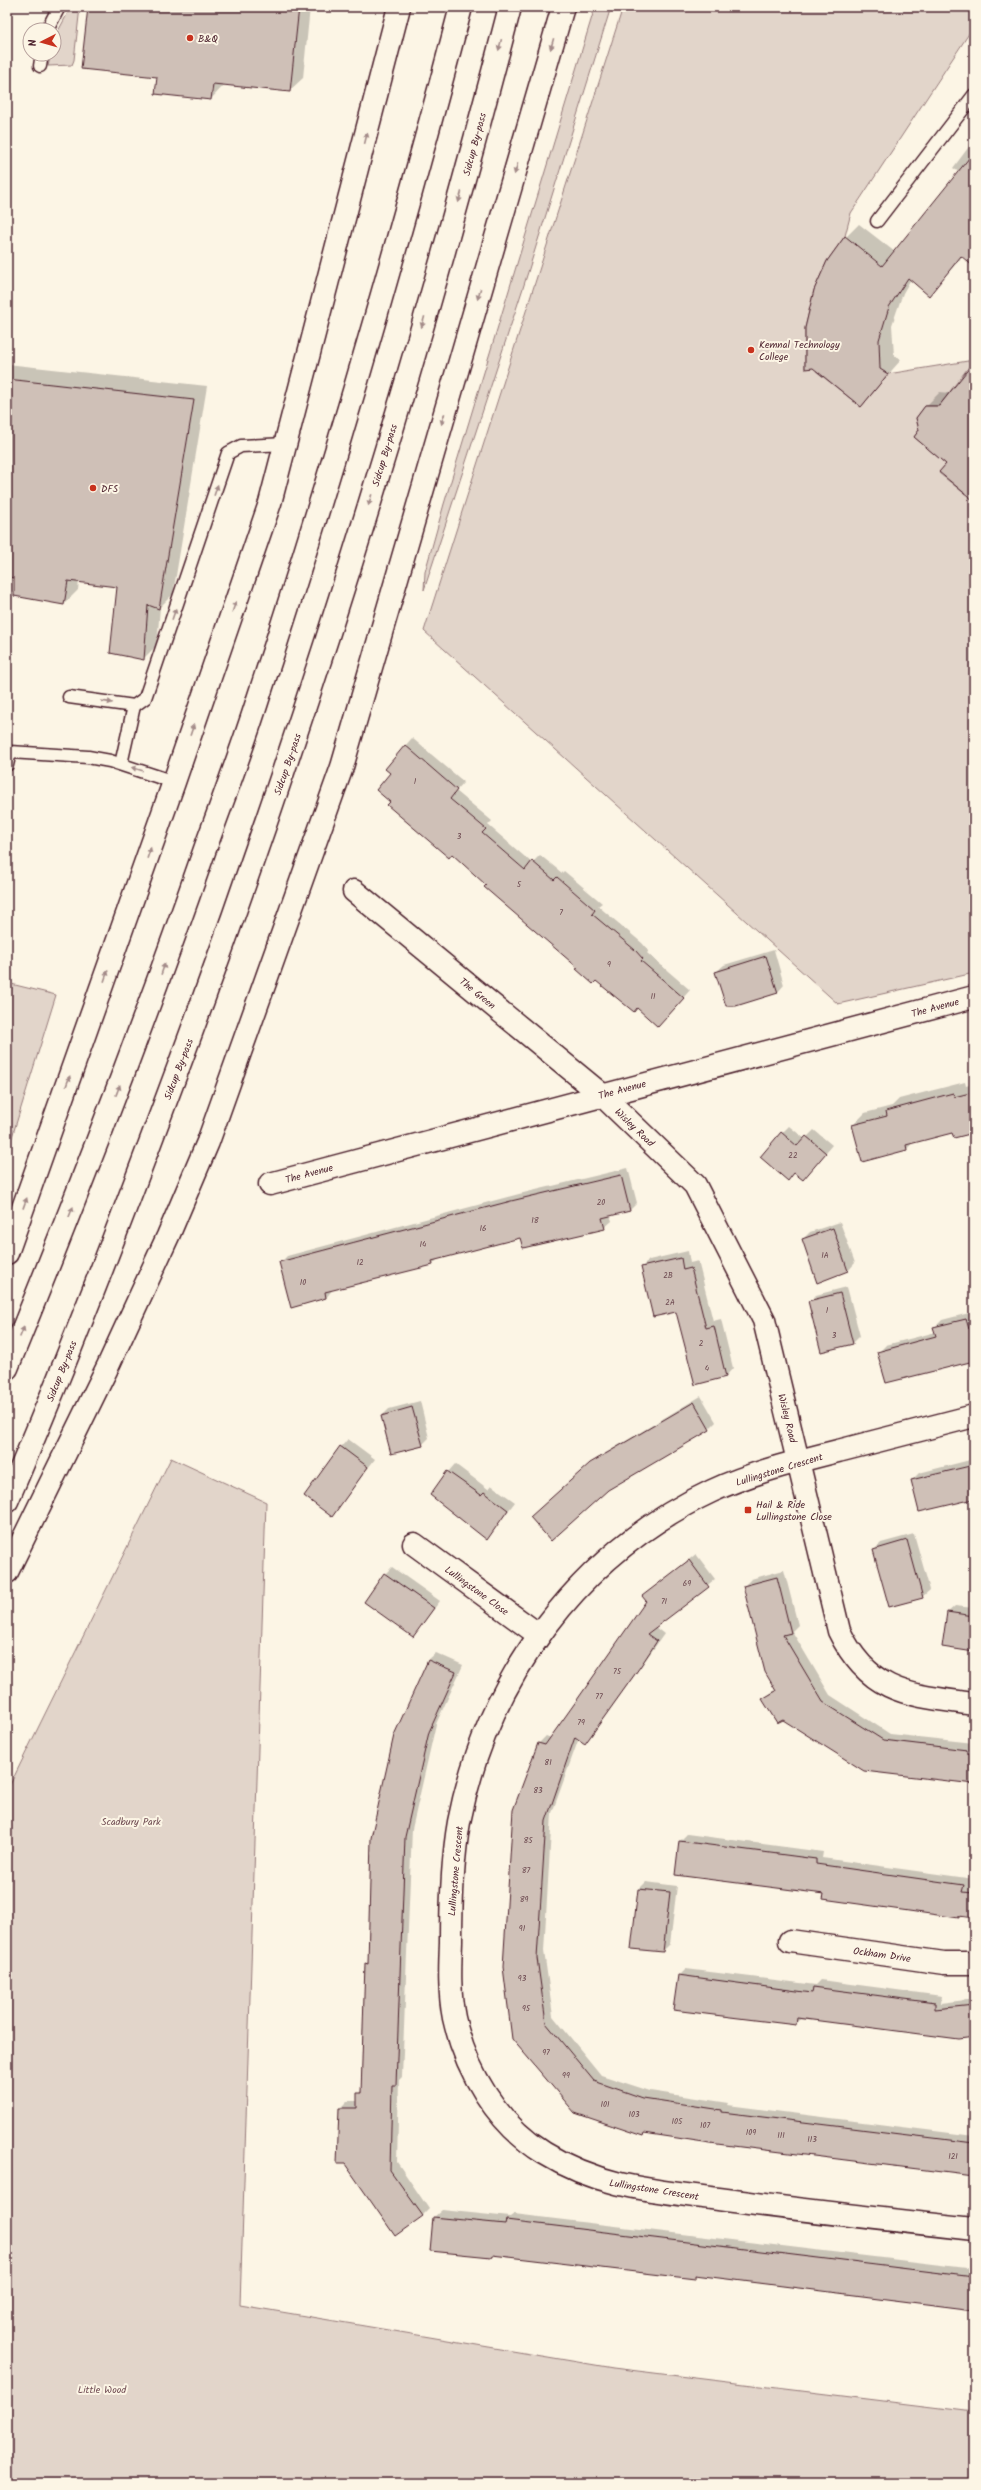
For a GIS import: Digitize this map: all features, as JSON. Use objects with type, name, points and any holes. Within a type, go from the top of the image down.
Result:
[{"type":"main road","points":[[7,1253],[174,782],[270,503],[399,7]]},
{"type":"main road","points":[[7,1368],[76,1199],[158,984],[258,701],[393,254],[461,7]]},
{"type":"main road","name":"Sidcup By-pass","points":[[7,1501],[125,1210],[207,994],[304,716],[392,429],[466,176],[510,7]]},
{"type":"main road","points":[[7,1572],[111,1358],[168,1236],[208,1142],[342,767],[563,7]]},
{"type":"main road","name":"The Green","points":[[354,891],[602,1095]]},
{"type":"main road","name":"The Avenue","points":[[270,1184],[974,997]]},
{"type":"main road","name":"Wisley Road","points":[[602,1095],[695,1185],[764,1320],[839,1631],[850,1653],[869,1673],[890,1688],[915,1696],[974,1704]]},
{"type":"main road","name":"Lullingstone Crescent","points":[[974,1416],[799,1461],[753,1475],[714,1490],[655,1524],[589,1577],[565,1602],[539,1635],[512,1677],[482,1739],[467,1786],[459,1824],[454,1862],[450,1985],[454,2017],[463,2048],[479,2084],[497,2111],[515,2131],[540,2151],[570,2168],[601,2181],[758,2204],[974,2229]]},
{"type":"main road","name":"Lullingstone Close","points":[[414,1544],[539,1635]]},
{"type":"main road","name":"Ockham Drive","points":[[790,1941],[944,1963],[974,1962]]},
{"type":"lane","points":[[51,22],[59,7]]},
{"type":"lane","points":[[877,221],[974,95]]},
{"type":"lane","points":[[121,764],[134,706],[145,698],[228,453],[241,446],[286,444]]},
{"type":"lane","points":[[69,697],[134,706]]},
{"type":"lane","points":[[7,764],[10,752],[88,757],[121,764],[174,782]]},
{"type":"green space","points":[[71,7],[80,7],[74,60],[72,65],[48,66],[49,62],[62,62],[62,24]]},
{"type":"green space","points":[[595,7],[611,7],[523,288],[424,590],[425,572],[444,504]]},
{"type":"green space","name":"Kemnal Technology College","points":[[623,7],[974,7],[974,26],[851,213],[845,236],[827,261],[814,290],[805,328],[805,368],[819,367],[816,371],[861,407],[888,374],[974,360],[939,406],[925,406],[916,418],[919,430],[914,437],[946,464],[939,473],[965,494],[972,485],[974,487],[974,973],[838,1004],[424,631]]},
{"type":"green space","points":[[7,983],[56,995],[7,1153]]},
{"type":"green space","name":"Scadbury Park","points":[[171,1458],[266,1502],[240,2305],[613,2368],[974,2412],[974,2483],[7,2483],[7,1791]]},
{"type":"building","name":"B&Q","points":[[88,7],[299,7],[290,92],[213,84],[211,100],[155,94],[157,77],[81,69]]},
{"type":"building","points":[[974,152],[974,267],[961,256],[929,296],[908,278],[889,307],[879,340],[880,369],[888,374],[861,407],[813,368],[805,369],[805,328],[814,290],[827,261],[845,236],[882,266]]},
{"type":"building","points":[[974,362],[974,501],[939,472],[946,464],[914,437],[919,430],[916,418],[925,406],[939,406]]},
{"type":"building","name":"DFS","points":[[7,379],[194,400],[159,609],[148,605],[144,660],[110,653],[117,587],[68,581],[64,605],[14,596],[14,578],[7,577]]},
{"type":"building","points":[[405,745],[457,790],[450,799],[486,829],[482,833],[525,870],[532,861],[554,880],[557,877],[595,910],[592,914],[635,950],[643,959],[641,961],[684,998],[658,1027],[637,1008],[634,1012],[596,981],[593,984],[576,969],[578,968],[484,887],[486,885],[452,854],[449,858],[387,805],[390,802],[376,790],[390,773],[385,769]]},
{"type":"building","points":[[766,956],[778,993],[736,1006],[726,1006],[715,972]]},
{"type":"building","points":[[974,1092],[974,1133],[954,1138],[952,1133],[906,1145],[907,1150],[862,1162],[852,1125],[887,1116],[886,1111],[953,1093],[954,1097]]},
{"type":"building","points":[[781,1132],[797,1146],[806,1136],[826,1153],[803,1180],[794,1173],[788,1181],[760,1157]]},
{"type":"building","points":[[621,1175],[630,1211],[602,1218],[605,1229],[523,1248],[520,1238],[432,1261],[433,1265],[325,1292],[326,1298],[291,1308],[279,1262],[511,1201]]},
{"type":"building","points":[[833,1228],[848,1271],[817,1283],[802,1239]]},
{"type":"building","points":[[681,1258],[683,1270],[691,1268],[706,1328],[714,1326],[726,1377],[695,1385],[676,1312],[653,1317],[641,1267]]},
{"type":"building","points":[[840,1293],[853,1344],[821,1352],[808,1301]]},
{"type":"building","points":[[966,1319],[969,1329],[974,1327],[974,1361],[886,1383],[877,1352],[936,1336],[933,1327]]},
{"type":"building","points":[[694,1402],[710,1430],[608,1490],[551,1541],[530,1517],[590,1463]]},
{"type":"building","points":[[412,1407],[423,1446],[391,1454],[381,1416]]},
{"type":"building","points":[[340,1446],[368,1467],[332,1517],[304,1496]]},
{"type":"building","points":[[974,1465],[974,1499],[919,1512],[911,1480]]},
{"type":"building","points":[[447,1471],[481,1495],[484,1492],[508,1510],[487,1540],[430,1495]]},
{"type":"building","points":[[907,1540],[923,1598],[889,1607],[873,1550]]},
{"type":"building","points":[[689,1560],[709,1587],[647,1634],[657,1641],[640,1667],[585,1744],[575,1737],[546,1821],[537,1958],[546,2023],[594,2081],[643,2098],[722,2110],[722,2112],[974,2143],[974,2176],[717,2144],[644,2133],[643,2136],[575,2113],[512,2039],[503,1967],[513,1810],[538,1743],[545,1745],[577,1700],[646,1601],[642,1596]]},
{"type":"building","points":[[384,1573],[434,1608],[413,1637],[364,1602]]},
{"type":"building","points":[[777,1577],[791,1633],[783,1635],[823,1702],[883,1740],[967,1750],[967,1753],[974,1754],[974,1784],[864,1771],[783,1720],[777,1723],[762,1699],[776,1691],[765,1672],[743,1586]]},
{"type":"building","points":[[947,1612],[974,1616],[974,1652],[942,1647]]},
{"type":"building","points":[[428,1660],[456,1672],[429,1732],[405,1837],[396,2085],[392,2085],[390,2170],[423,2216],[395,2236],[345,2164],[337,2164],[339,2108],[357,2108],[357,2093],[361,2093],[365,1963],[368,1964],[371,1838],[394,1735]]},
{"type":"building","points":[[679,1841],[816,1859],[816,1864],[964,1885],[962,1892],[974,1893],[974,1918],[959,1916],[959,1918],[823,1899],[824,1894],[675,1875]]},
{"type":"building","points":[[638,1889],[670,1892],[663,1952],[631,1949]]},
{"type":"building","points":[[678,1975],[812,1993],[813,1987],[935,2003],[935,2009],[974,2005],[974,2037],[959,2039],[797,2018],[796,2025],[673,2010]]},
{"type":"building","points":[[433,2217],[505,2224],[506,2220],[974,2277],[974,2310],[695,2275],[695,2279],[492,2255],[491,2257],[430,2251]]},
{"type":"place","name":"B&Q","points":[[190,38]]},
{"type":"place","name":"Kemnal Technology College","points":[[751,350]]},
{"type":"place","name":"DFS","points":[[93,488]]},
{"type":"place","name":"Hail & Ride Lullingstone Close","points":[[748,1510]]},
{"type":"park label","name":"Little Wood","points":[[102,2389]]}]
